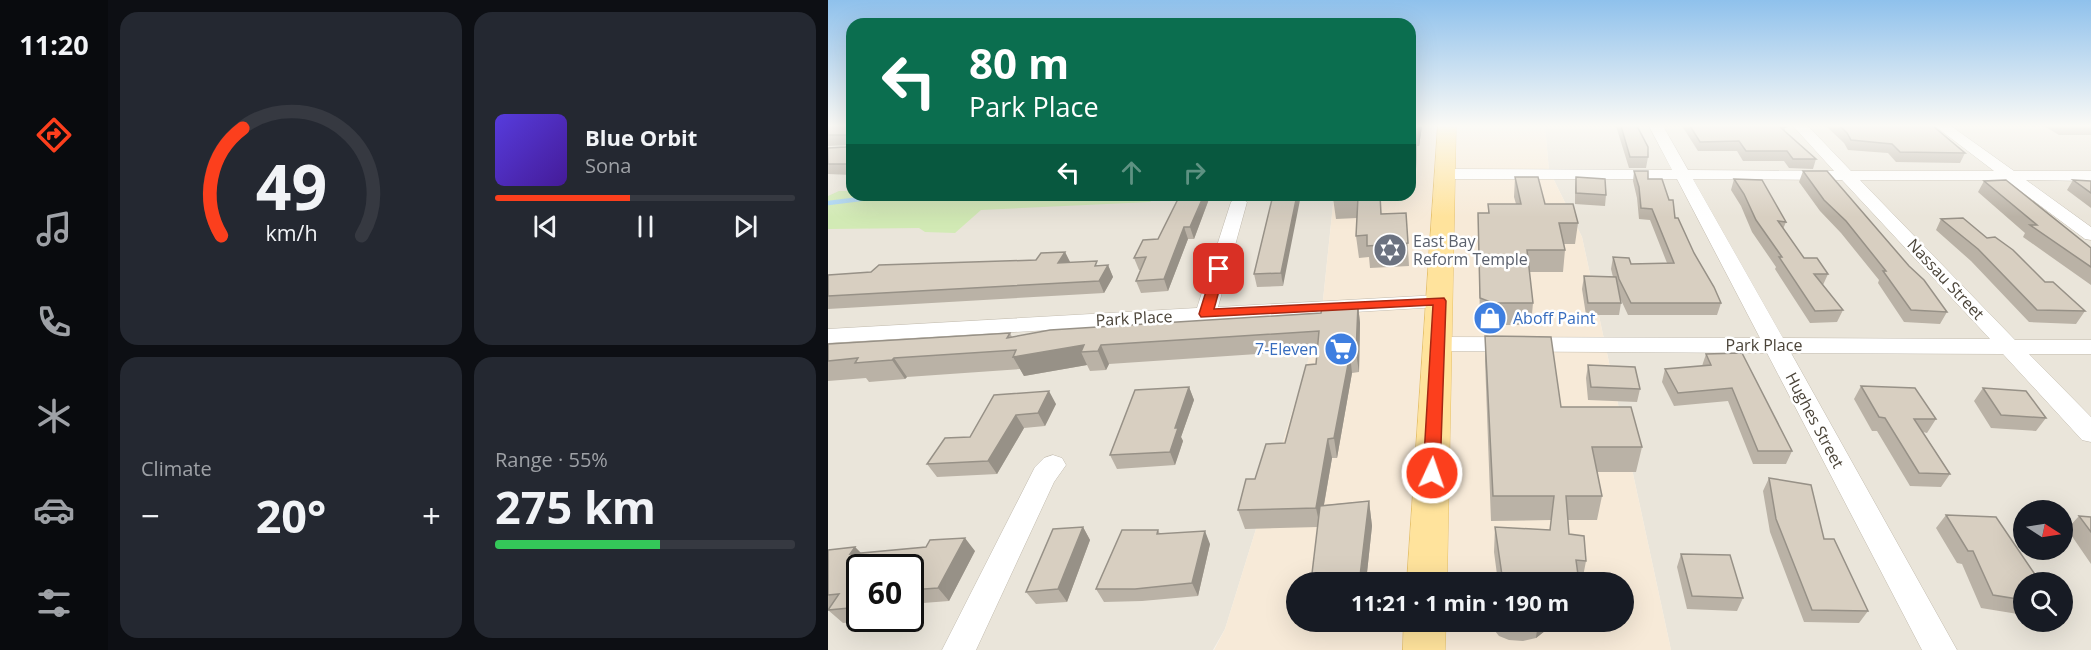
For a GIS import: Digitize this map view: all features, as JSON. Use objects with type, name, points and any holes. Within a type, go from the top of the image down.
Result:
[{"type":"main road","points":[[1427,572],[1446,156]]},
{"type":"main road","points":[[1424,650],[1425,632]]},
{"type":"street","name":"Hughes Street","points":[[1673,156],[1940,650]]},
{"type":"street","name":"Nassau Street","points":[[1829,156],[2091,434]]},
{"type":"street","points":[[1984,156],[2091,235]]},
{"type":"street","points":[[1445,174],[2091,176]]},
{"type":"street","points":[[1206,314],[1239,202]]},
{"type":"street","name":"Park Place","points":[[828,336],[1439,301]]},
{"type":"street","name":"Park Place","points":[[1437,344],[2091,347]]},
{"type":"street","points":[[959,650],[1044,475],[1053,465]]},
{"type":"shaded area","points":[[828,156],[846,156],[846,201],[1333,201],[1321,319],[1225,629],[1213,650],[828,650]]},
{"type":"shaded area","points":[[1416,156],[1548,156],[1549,170],[1582,237],[1671,650],[1214,650],[1225,629],[1321,319],[1333,201],[1416,201]]},
{"type":"shaded area","points":[[1548,156],[2091,156],[2091,650],[1671,650],[1582,237],[1549,170]]},
{"type":"green space","points":[[839,191],[846,191],[846,201],[1151,201],[981,210],[955,233],[925,232],[919,228],[828,229],[828,196]]},
{"type":"building","points":[[828,156],[846,156],[846,164],[828,164]]},
{"type":"building","points":[[1791,156],[1813,156],[1816,159],[1793,159]]},
{"type":"building","points":[[1634,171],[1648,171],[1648,179],[1662,179],[1669,200],[1673,200],[1675,218],[1678,218],[1721,303],[1631,303],[1619,279],[1613,257],[1629,258],[1631,264],[1674,263],[1652,209],[1641,208],[1639,187]]},
{"type":"building","points":[[1803,171],[1827,171],[1909,266],[1924,280],[1947,312],[1911,310],[1883,271],[1886,271],[1846,221],[1824,200]]},
{"type":"building","points":[[1515,177],[1538,177],[1545,204],[1573,204],[1578,223],[1559,223],[1565,250],[1527,250],[1533,303],[1493,303],[1480,298],[1478,213],[1489,213],[1488,204],[1521,204]]},
{"type":"building","points":[[1576,177],[1605,179],[1606,195],[1576,193]]},
{"type":"building","points":[[1734,179],[1762,180],[1786,222],[1778,221],[1804,258],[1817,258],[1828,274],[1814,274],[1843,310],[1815,311],[1756,220]]},
{"type":"building","points":[[2006,180],[2091,248],[2091,267],[2030,225],[2037,225],[1984,181]]},
{"type":"building","points":[[2073,180],[2091,181],[2091,193]]},
{"type":"building","points":[[1177,201],[1201,201],[1190,227],[1184,227],[1164,279],[1136,281],[1146,257],[1134,258],[1143,240],[1158,239]]},
{"type":"building","points":[[1272,201],[1296,201],[1281,273],[1254,274]]},
{"type":"building","points":[[1358,201],[1380,201],[1381,214],[1406,213],[1408,243],[1367,246],[1367,235],[1356,236]]},
{"type":"building","points":[[1963,218],[1987,238],[1995,237],[2013,250],[2045,282],[2053,282],[2085,311],[2037,310],[1978,249],[1941,219]]},
{"type":"building","points":[[1065,252],[1058,263],[1097,261],[1095,266],[1108,265],[1099,281],[828,296],[828,275],[871,272],[879,265],[1036,260],[1041,253]]},
{"type":"building","points":[[1584,276],[1616,277],[1621,303],[1588,303]]},
{"type":"building","points":[[1358,305],[1356,353],[1350,354],[1334,438],[1328,439],[1316,508],[1238,510],[1246,479],[1255,479],[1266,444],[1285,443],[1306,365],[1316,364],[1319,331],[1101,345],[1098,351],[1081,352],[1084,345],[1013,357],[1016,350],[894,358],[855,363],[858,358],[828,361],[828,344],[1010,333],[1007,338],[1050,330],[1321,313],[1322,307]]},
{"type":"building","points":[[1485,336],[1551,337],[1561,407],[1631,407],[1642,447],[1592,447],[1602,496],[1566,496],[1569,534],[1584,536],[1586,561],[1576,560],[1578,572],[1502,572],[1495,527],[1550,530],[1554,496],[1493,496]]},
{"type":"building","points":[[1742,353],[1792,451],[1758,451],[1732,388],[1678,393],[1665,369],[1711,365],[1706,354]]},
{"type":"building","points":[[1588,365],[1635,367],[1640,389],[1591,387]]},
{"type":"building","points":[[1861,386],[1915,388],[1936,419],[1914,419],[1950,474],[1919,473],[1885,418],[1879,417]]},
{"type":"building","points":[[1189,387],[1175,428],[1178,428],[1170,452],[1110,455],[1135,390]]},
{"type":"building","points":[[1983,388],[2026,391],[2046,418],[2001,415]]},
{"type":"building","points":[[1049,391],[1038,413],[1016,415],[988,461],[927,464],[945,438],[970,437],[994,395]]},
{"type":"building","points":[[1769,478],[1811,485],[1824,539],[1834,539],[1868,611],[1812,610],[1776,519]]},
{"type":"building","points":[[1369,501],[1360,572],[1312,572],[1320,506]]},
{"type":"building","points":[[1946,515],[1996,517],[2013,542],[2013,560],[2025,560],[2033,572],[2013,572],[2013,598],[1993,595],[1973,551],[1968,551]]},
{"type":"building","points":[[2079,516],[2091,517],[2091,532]]},
{"type":"building","points":[[1083,527],[1058,589],[1026,592],[1053,529]]},
{"type":"building","points":[[1122,530],[1158,530],[1157,534],[1205,531],[1192,583],[1135,589],[1096,589]]},
{"type":"building","points":[[965,538],[938,588],[924,589],[924,554],[850,554],[926,547],[930,540]]},
{"type":"building","points":[[855,547],[850,554],[846,554],[846,608],[828,610],[839,594],[828,595],[828,550]]},
{"type":"building","points":[[1681,554],[1730,555],[1743,598],[1692,596]]},
{"type":"waterway","points":[[828,203],[846,201]]},
{"type":"place","name":"East Bay Reform Temple","points":[[1390,250]]},
{"type":"place","name":"Aboff Paint","points":[[1490,318]]},
{"type":"place","name":"7-Eleven","points":[[1341,349]]},
{"type":"route","points":[[1219,269],[1206,314],[1439,301],[1432,473]]}]
